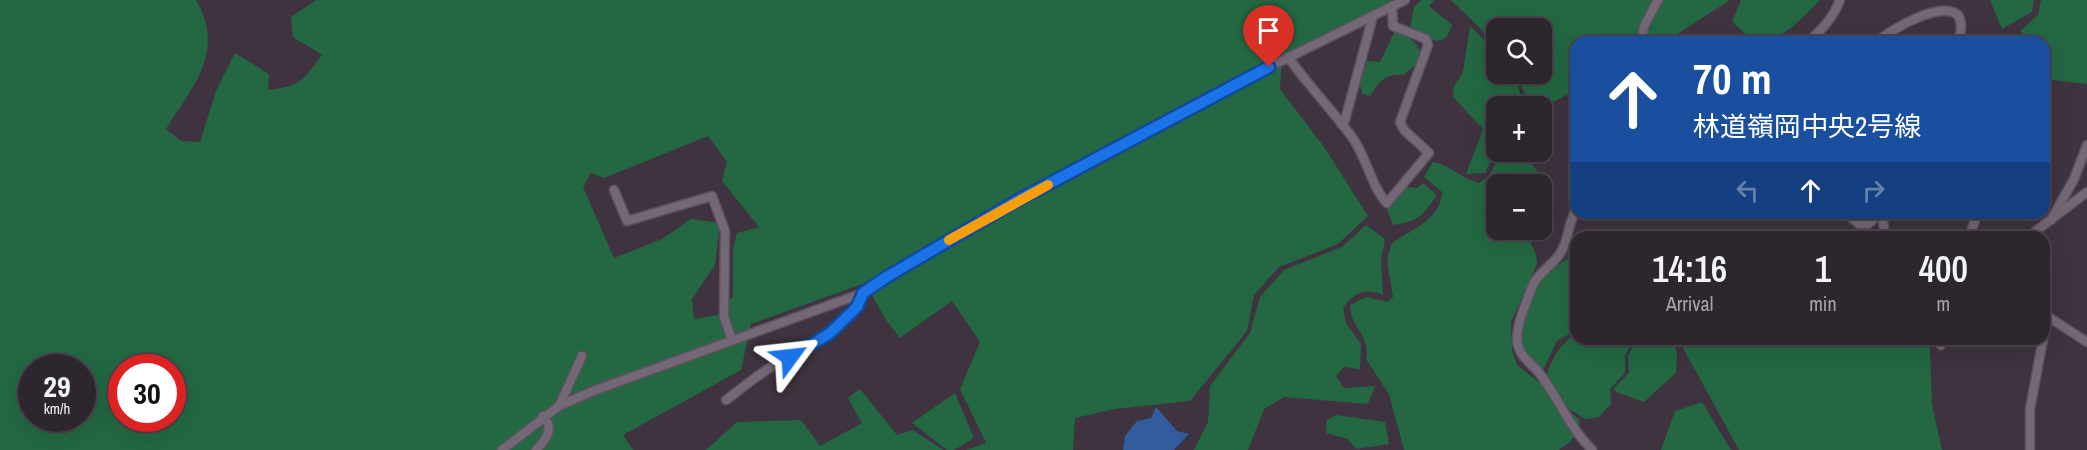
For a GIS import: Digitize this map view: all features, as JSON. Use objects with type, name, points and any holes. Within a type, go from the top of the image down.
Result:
[{"type":"street","points":[[502,450],[543,416],[559,406],[863,293],[1020,199],[1288,57],[1405,0]]},
{"type":"street","points":[[1643,36],[1644,26],[1658,0]]},
{"type":"street","points":[[1816,36],[1837,9],[1840,0]]},
{"type":"street","points":[[1885,36],[1930,4],[1942,4],[1953,8],[1960,17],[1962,29],[1959,36]]},
{"type":"street","points":[[1288,57],[1341,124],[1368,163],[1381,197],[1387,202],[1429,153],[1400,122],[1428,45],[1426,39],[1393,26],[1392,6]]},
{"type":"street","points":[[1341,124],[1345,120],[1373,16]]},
{"type":"street","points":[[2051,220],[2074,179],[2087,145]]},
{"type":"street","points":[[614,190],[627,222],[712,196],[725,231],[724,317],[732,340]]},
{"type":"street","points":[[2036,231],[2087,192]]},
{"type":"street","points":[[1570,219],[1563,248],[1557,260],[1539,275],[1532,286],[1518,329],[1519,348],[1540,374],[1580,438],[1592,450]]},
{"type":"street","points":[[1853,219],[1859,224],[1868,224],[1874,219]]},
{"type":"street","points":[[726,400],[770,368],[829,334],[857,307],[863,293]]},
{"type":"street","points":[[2050,318],[2087,342]]},
{"type":"street","points":[[2030,450],[2030,409],[2042,345]]},
{"type":"street","points":[[559,406],[582,356]]},
{"type":"street","points":[[536,450],[546,440],[549,432],[548,421],[543,416]]},
{"type":"green space","points":[[0,0],[196,0],[204,18],[208,36],[207,52],[195,83],[166,129],[181,141],[200,142],[216,91],[235,53],[269,74],[268,90],[295,84],[310,71],[322,55],[293,37],[291,17],[316,0],[1400,0],[1282,58],[1280,89],[1324,147],[1368,216],[1338,244],[1279,267],[1254,295],[1247,331],[1190,401],[1114,409],[1075,418],[1073,450],[966,450],[986,443],[960,389],[980,342],[952,301],[900,338],[886,320],[865,283],[751,324],[741,370],[623,435],[633,450],[0,450]],"holes":[[[708,136],[727,162],[722,181],[759,227],[737,233],[733,249],[733,296],[717,315],[694,319],[692,299],[715,265],[720,223],[691,219],[662,239],[614,258],[583,187],[591,173],[604,178]]]},
{"type":"green space","points":[[1421,0],[1434,0],[1429,6],[1452,25],[1444,38],[1429,39],[1410,28],[1414,7]]},
{"type":"green space","points":[[1451,0],[1730,0],[1674,36],[1570,36],[1570,93],[1552,103],[1552,96],[1526,96],[1520,84],[1552,84],[1552,18],[1486,18],[1486,34]]},
{"type":"green space","points":[[1741,0],[1820,0],[1798,22],[1778,36],[1748,36],[1732,22]]},
{"type":"green space","points":[[1990,0],[2034,0],[2032,12],[2002,29]]},
{"type":"green space","points":[[2041,0],[2087,0],[2087,84],[2052,80],[2050,76],[2050,36],[2024,36],[2020,31],[2038,15]]},
{"type":"green space","points":[[1470,26],[1486,42],[1486,84],[1515,84],[1519,88],[1520,96],[1486,96],[1486,162],[1490,162],[1485,173],[1466,174],[1483,129],[1453,97],[1454,87],[1463,72]]},
{"type":"green space","points":[[1395,31],[1408,37],[1417,45],[1421,54],[1416,65],[1403,75],[1387,77],[1370,96],[1362,94],[1360,85],[1367,61],[1380,62]]},
{"type":"green space","points":[[1433,162],[1479,183],[1486,178],[1486,240],[1529,240],[1536,254],[1537,264],[1511,322],[1512,350],[1517,365],[1557,396],[1567,410],[1580,420],[1576,434],[1559,450],[1404,450],[1389,394],[1366,359],[1366,344],[1353,320],[1350,305],[1366,297],[1388,302],[1393,297],[1387,261],[1391,244],[1430,217],[1440,202],[1442,192],[1424,177]]},
{"type":"green space","points":[[1497,162],[1529,162],[1540,174],[1490,174]]},
{"type":"green space","points":[[1423,183],[1437,195],[1432,202],[1424,213],[1415,219],[1393,225],[1387,209],[1405,187],[1417,188]]},
{"type":"green space","points":[[1366,225],[1385,239],[1381,261],[1383,295],[1370,292],[1360,293],[1355,295],[1343,308],[1346,323],[1361,344],[1360,369],[1344,367],[1336,376],[1344,388],[1375,386],[1368,404],[1284,397],[1264,409],[1248,450],[1194,450],[1208,422],[1210,386],[1250,333],[1260,297],[1284,270],[1342,247]]},
{"type":"green space","points":[[1570,258],[1570,333],[1557,341],[1543,370],[1522,348],[1523,333],[1529,306],[1538,283]]},
{"type":"green space","points":[[1570,338],[1570,345],[1631,345],[1625,355],[1625,373],[1610,389],[1611,404],[1599,417],[1585,419],[1569,409],[1547,374],[1552,361]]},
{"type":"green space","points":[[1634,345],[1674,345],[1677,352],[1676,373],[1644,402],[1616,392],[1614,388],[1629,373],[1628,355]]},
{"type":"green space","points":[[1681,345],[1929,345],[1932,404],[1942,450],[1739,450]]},
{"type":"green space","points":[[860,389],[897,435],[913,430],[943,450],[706,450],[737,422],[801,420],[820,446],[862,423],[848,398]]},
{"type":"green space","points":[[955,393],[974,438],[954,450],[947,450],[912,423]]},
{"type":"green space","points":[[1702,402],[1731,450],[1661,450],[1675,411]]},
{"type":"green space","points":[[1336,415],[1385,422],[1389,444],[1356,449],[1348,439],[1326,433],[1327,420]]},
{"type":"water","points":[[1156,407],[1177,431],[1189,434],[1174,450],[1123,450],[1125,436],[1137,421],[1151,418]]},
{"type":"slow traffic","points":[[949,240],[1048,185]]},
{"type":"route","points":[[790,357],[829,334],[857,307],[863,293],[888,276],[1020,199],[1141,136],[1200,101],[1269,67]]}]
